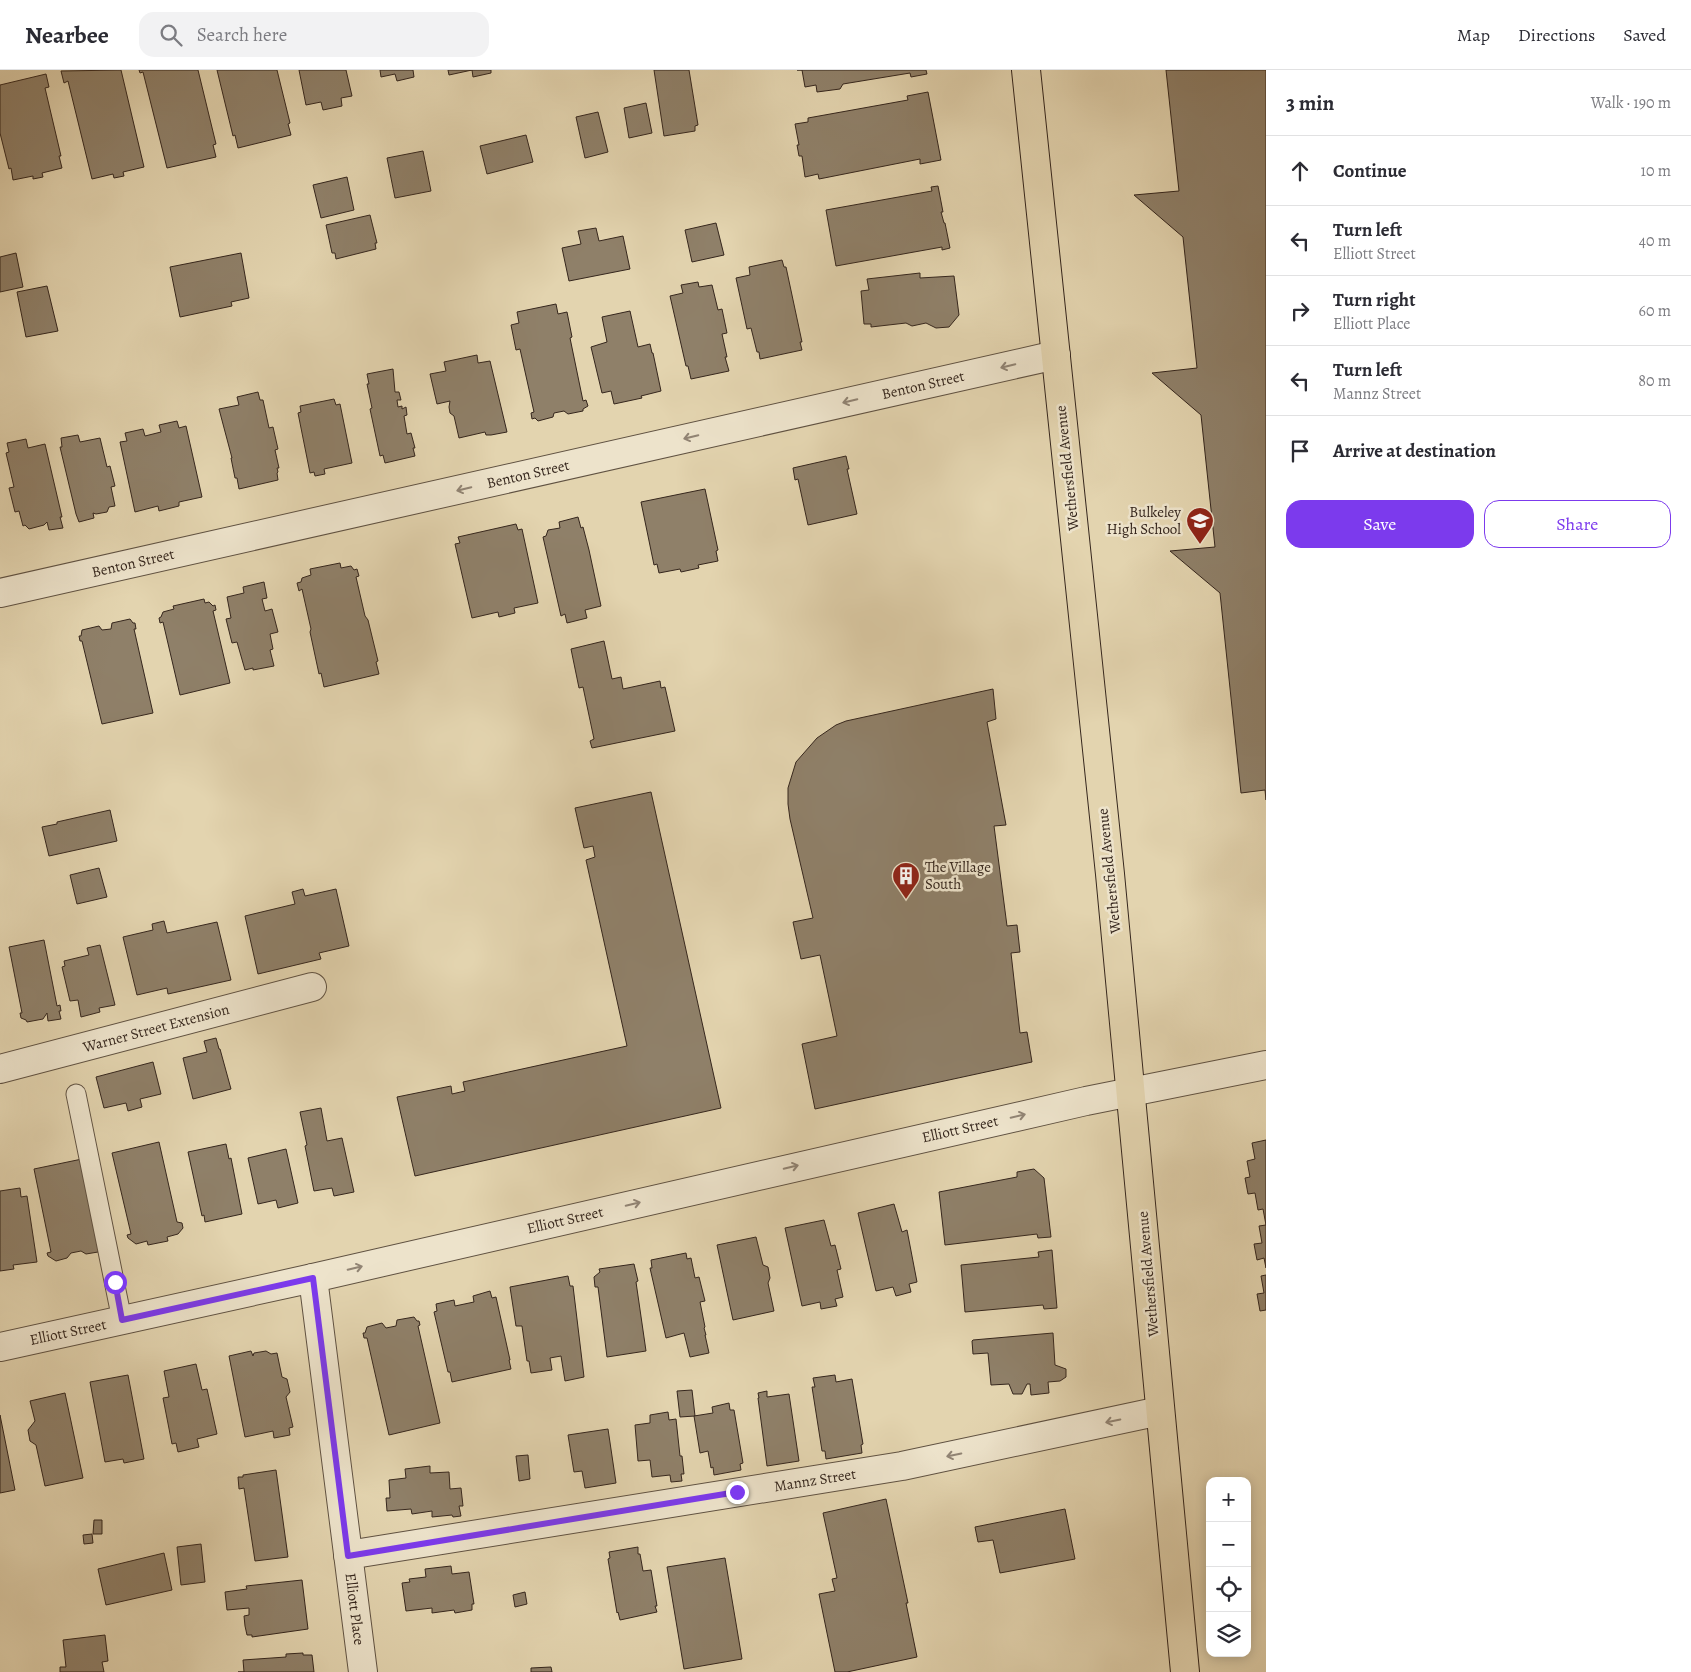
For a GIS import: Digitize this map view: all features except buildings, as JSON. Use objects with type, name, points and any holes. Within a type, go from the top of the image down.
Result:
[{"type":"main road","name":"Wethersfield Avenue","points":[[1026,70],[1131,1091],[1184,1672]]},
{"type":"street","name":"Benton Street","points":[[0,593],[1056,355]]},
{"type":"street","name":"Warner Street Extension","points":[[0,1069],[312,987]]},
{"type":"street","name":"Elliott Street","points":[[0,1347],[313,1278],[1131,1091],[1266,1065]]},
{"type":"street","name":"Elliott Place","points":[[313,1278],[363,1672]]},
{"type":"street","name":"Mannz Street","points":[[348,1556],[902,1466],[1160,1411]]},
{"type":"lane","points":[[76,1094],[122,1320]]},
{"type":"place","name":"Bulkeley High School","points":[[1200,545]]},
{"type":"place","name":"The Village South","points":[[906,900]]},
{"type":"route","points":[[115,1282],[122,1320],[313,1278],[348,1556],[737,1492]]}]
